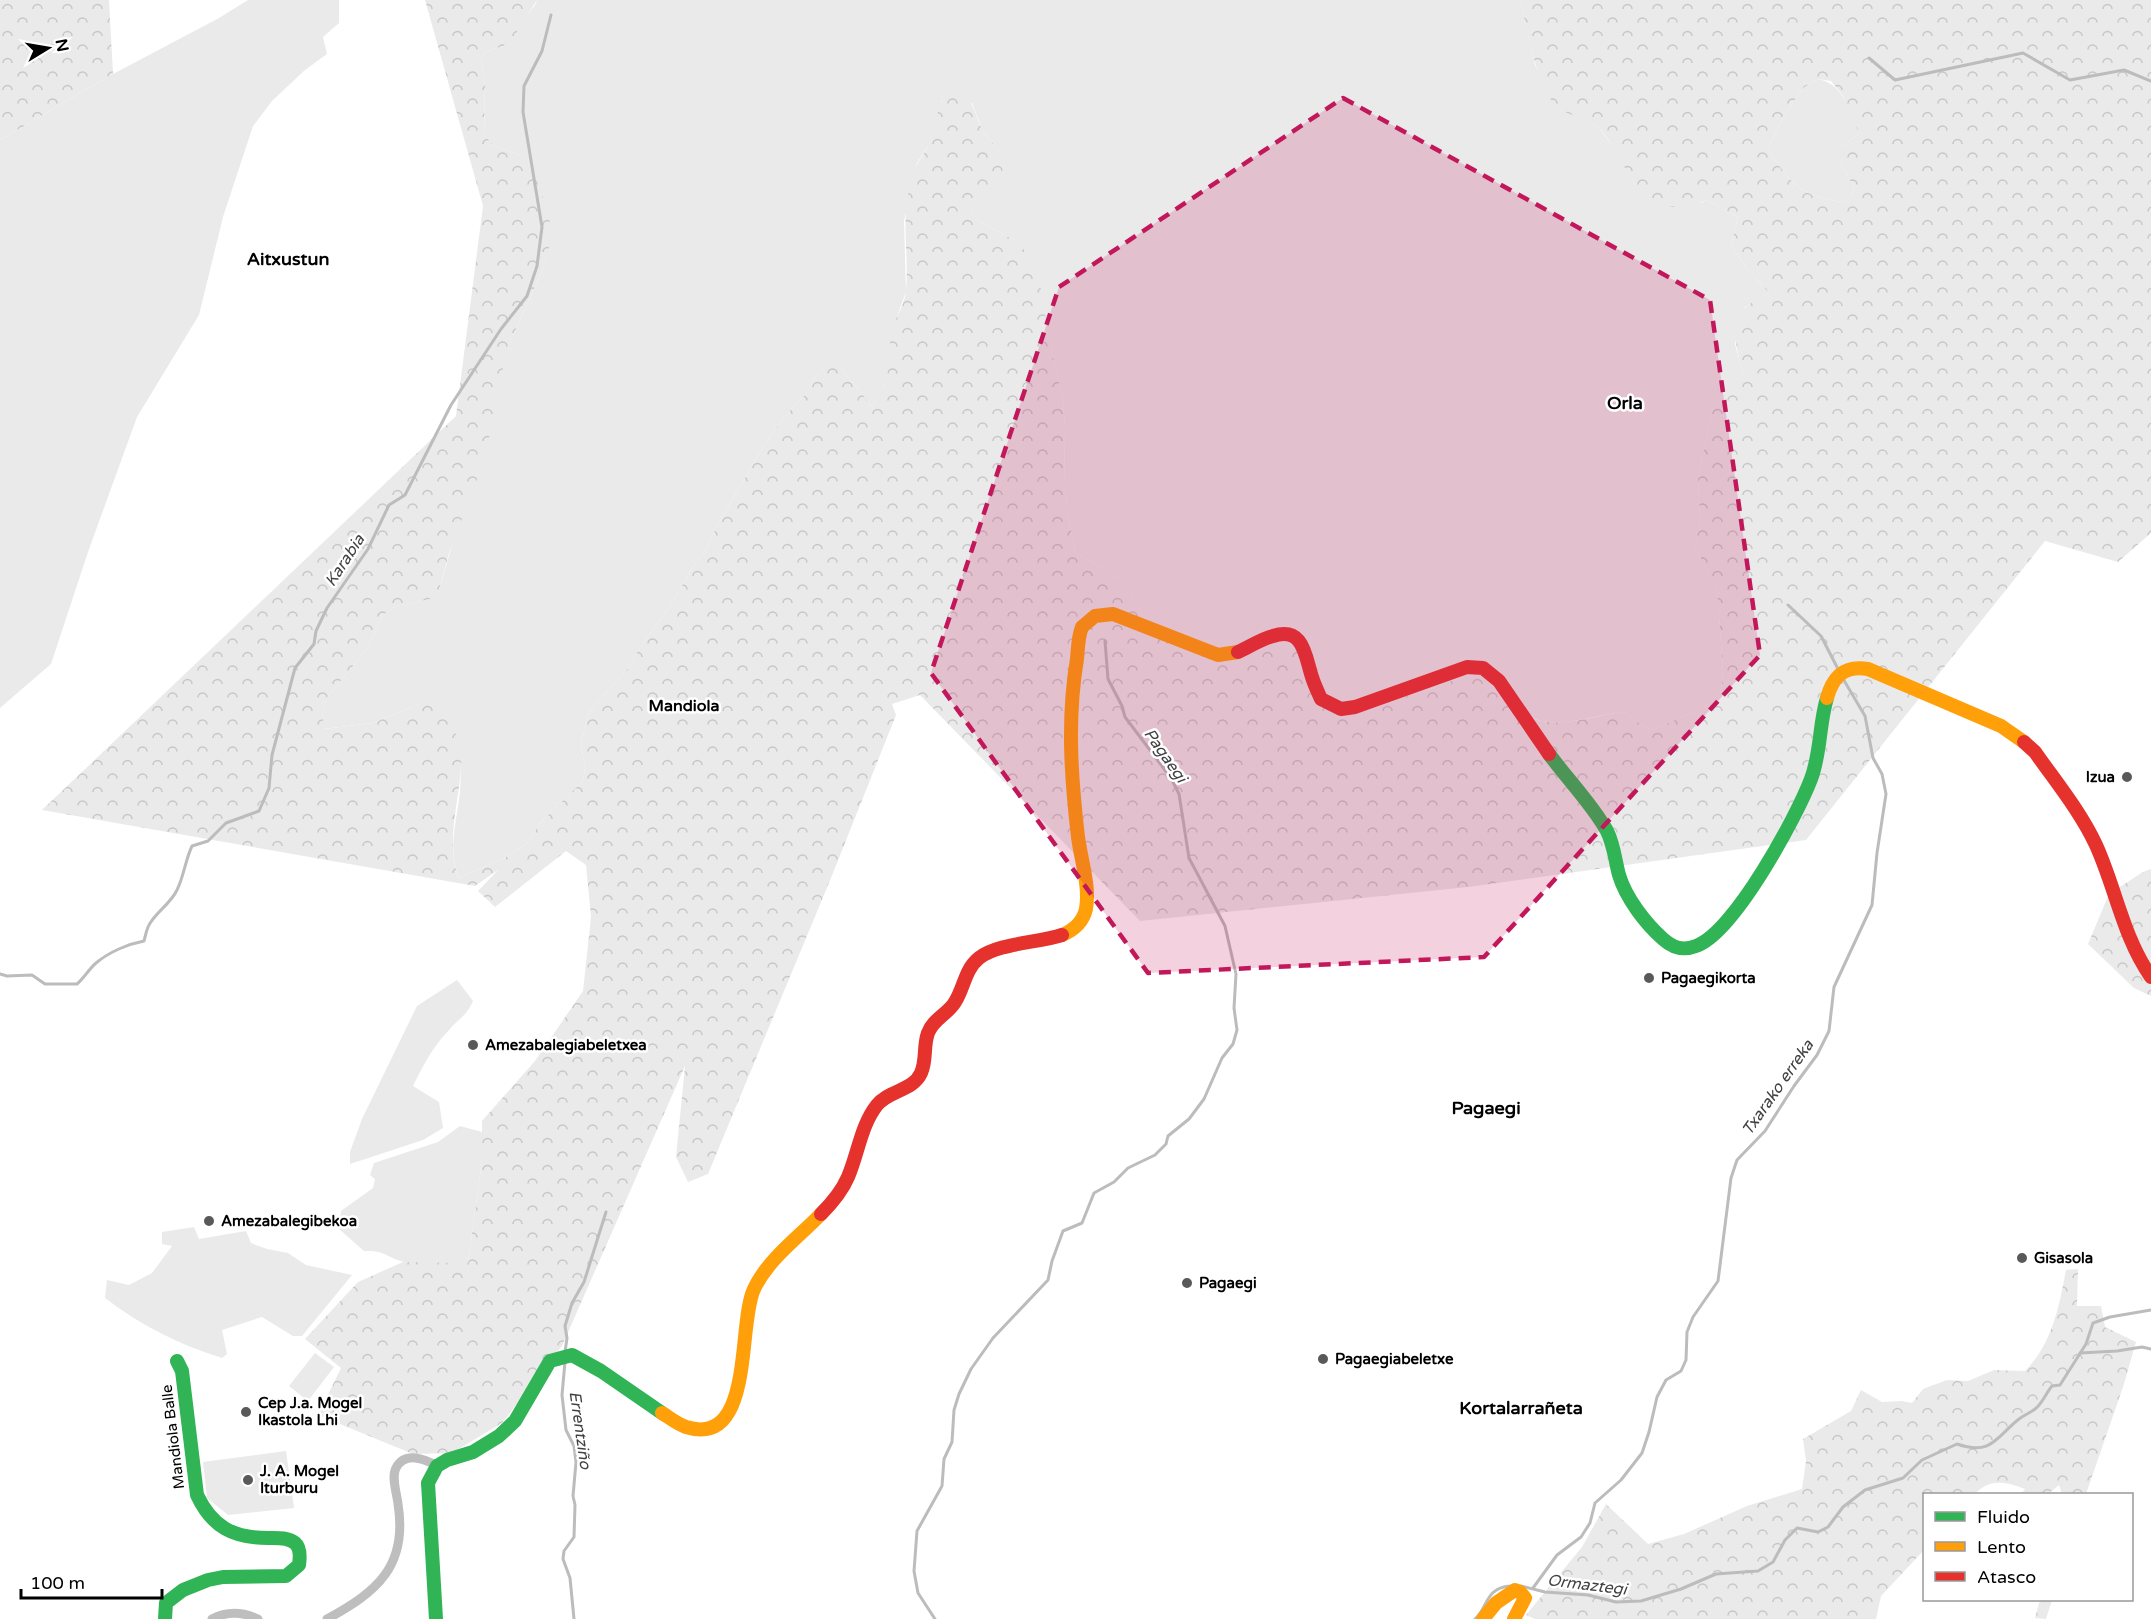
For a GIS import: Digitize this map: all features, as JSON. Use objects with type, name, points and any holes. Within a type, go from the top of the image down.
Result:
[{"type":"street","points":[[436,1619],[428,1483],[437,1466],[447,1460],[472,1452],[499,1436],[515,1421],[550,1361],[562,1356],[572,1355],[592,1366],[636,1398],[683,1426],[698,1429],[720,1423],[733,1410],[747,1310],[754,1290],[766,1272],[837,1196],[850,1174],[873,1110],[885,1095],[915,1082],[921,1074],[926,1059],[926,1035],[932,1024],[953,1006],[970,968],[988,953],[1077,929],[1084,918],[1087,905],[1070,748],[1072,705],[1082,628],[1093,616],[1102,613],[1113,614],[1218,655],[1236,653],[1274,635],[1289,634],[1298,639],[1305,651],[1312,678],[1321,699],[1341,709],[1355,707],[1460,668],[1474,665],[1488,670],[1500,683],[1540,744],[1610,837],[1620,878],[1627,895],[1665,941],[1680,949],[1694,948],[1708,941],[1749,894],[1768,862],[1812,778],[1833,682],[1838,675],[1848,669],[1861,667],[1873,670],[2001,726],[2035,752],[2095,842],[2131,941],[2151,977]]},
{"type":"street","name":"Mandiola Balle","points":[[165,1619],[166,1603],[183,1590],[223,1577],[275,1578],[286,1576],[299,1565],[301,1556],[299,1548],[293,1541],[280,1537],[245,1536],[228,1531],[204,1512],[197,1495],[182,1371],[177,1361]]},
{"type":"street","points":[[327,1619],[347,1608],[379,1584],[390,1570],[396,1554],[399,1531],[399,1510],[394,1476],[396,1467],[402,1461],[418,1457],[437,1466]]},
{"type":"street","points":[[1483,1619],[1496,1603],[1515,1590],[1525,1598],[1514,1619]]},
{"type":"street","points":[[212,1619],[236,1613],[258,1619]]},
{"type":"highlighted area","points":[[1343,98],[1710,300],[1760,655],[1484,957],[1148,973],[931,673],[1059,287]]},
{"type":"green space","points":[[0,0],[109,0],[113,74],[0,140]]},
{"type":"green space","points":[[248,0],[339,0],[339,23],[323,37],[327,54],[305,70],[272,101],[253,126],[223,217],[199,315],[137,417],[88,552],[51,664],[0,708],[0,140],[113,74],[219,18]]},
{"type":"green space","points":[[425,0],[537,0],[511,41],[485,52],[481,60],[485,85],[484,135],[493,145],[522,156],[535,170],[552,229],[547,260],[511,340],[496,394],[486,456],[449,553],[439,590],[431,599],[396,606],[383,615],[367,649],[328,696],[322,711],[324,729],[373,723],[422,703],[435,705],[455,731],[462,749],[453,838],[453,852],[459,878],[506,857],[527,843],[540,823],[583,781],[585,768],[581,745],[589,712],[630,666],[640,647],[673,602],[692,568],[706,550],[718,524],[763,447],[784,417],[805,395],[818,373],[830,367],[842,370],[872,406],[879,397],[884,388],[888,369],[892,329],[906,291],[906,207],[913,173],[931,141],[944,97],[955,91],[961,92],[970,101],[980,125],[1000,153],[1003,163],[1003,169],[998,178],[971,201],[971,211],[980,222],[1018,242],[1034,263],[1039,278],[1051,349],[1063,400],[1064,488],[1075,554],[1123,582],[1147,623],[1211,651],[1234,653],[1283,644],[1299,647],[1307,653],[1317,667],[1325,700],[1349,710],[1428,690],[1468,674],[1483,671],[1520,709],[1535,719],[1546,722],[1572,721],[1621,712],[1653,730],[1702,708],[1713,701],[1721,690],[1723,671],[1717,590],[1695,547],[1700,519],[1698,478],[1713,406],[1723,393],[1725,380],[1743,373],[1736,340],[1740,315],[1745,308],[1769,293],[1747,269],[1731,245],[1738,217],[1707,200],[1676,207],[1658,206],[1650,202],[1635,184],[1601,130],[1556,106],[1535,64],[1520,0],[2151,0],[2151,533],[2118,562],[2045,541],[1806,840],[1468,887],[1140,921],[920,695],[892,704],[896,715],[708,1174],[688,1182],[676,1157],[685,1066],[562,1346],[502,1423],[452,1453],[413,1454],[318,1415],[341,1368],[305,1339],[358,1282],[403,1262],[468,1263],[482,1160],[482,1121],[535,1061],[583,991],[591,917],[586,865],[566,851],[495,907],[478,891],[498,870],[475,886],[42,810],[456,416],[483,206]],"holes":[[[1818,79],[1831,81],[1843,96],[1859,134],[1842,146],[1838,153],[1839,160],[1854,188],[1852,196],[1842,202],[1816,196],[1798,186],[1783,171],[1768,149],[1784,116],[1803,88]]]},
{"type":"green space","points":[[537,0],[1520,0],[1535,65],[1560,109],[1589,121],[1600,129],[1619,155],[1635,185],[1701,203],[1707,200],[1738,217],[1731,245],[1747,269],[1769,293],[1745,307],[1735,344],[1743,373],[1713,406],[1698,478],[1700,519],[1695,547],[1717,590],[1723,671],[1721,690],[1713,701],[1702,708],[1653,730],[1621,712],[1571,721],[1542,721],[1515,708],[1468,674],[1428,690],[1349,710],[1234,653],[1211,651],[1147,623],[1123,582],[1075,554],[1064,488],[1063,400],[1051,349],[1018,242],[980,222],[971,211],[971,201],[998,178],[999,152],[982,129],[972,103],[942,100],[931,142],[917,163],[904,221],[906,292],[892,330],[889,372],[881,395],[872,406],[842,370],[818,373],[805,395],[784,417],[763,447],[718,524],[706,550],[692,568],[673,602],[640,647],[630,666],[589,712],[581,745],[585,768],[583,781],[540,823],[527,843],[506,857],[459,878],[455,867],[453,846],[460,791],[462,749],[422,703],[373,723],[323,729],[322,711],[328,696],[367,649],[383,615],[396,606],[430,599],[439,590],[511,340],[547,260],[522,156],[493,145],[484,136],[485,85],[481,60],[485,52],[503,46]]},
{"type":"green space","points":[[1818,79],[1827,82],[1840,93],[1849,108],[1859,134],[1842,146],[1839,160],[1854,188],[1852,196],[1842,202],[1816,196],[1798,186],[1783,171],[1768,149],[1784,116],[1803,88]]},
{"type":"green space","points":[[2151,869],[2151,996],[2134,988],[2088,944],[2109,894]]},
{"type":"green space","points":[[457,980],[473,1001],[465,1014],[433,1049],[413,1086],[439,1102],[443,1128],[423,1140],[350,1164],[350,1152],[362,1119],[417,1006]]},
{"type":"green space","points":[[460,1126],[482,1132],[482,1160],[468,1263],[420,1264],[400,1261],[382,1253],[364,1251],[339,1229],[341,1211],[373,1188],[375,1179],[370,1175],[374,1163],[438,1142]]},
{"type":"green space","points":[[194,1227],[199,1239],[246,1231],[251,1243],[288,1253],[306,1265],[352,1275],[302,1336],[293,1336],[262,1317],[222,1330],[227,1354],[222,1358],[161,1333],[132,1317],[105,1298],[107,1280],[129,1285],[152,1273],[172,1246],[162,1244],[162,1232]]},
{"type":"green space","points":[[2078,1269],[2077,1306],[2101,1306],[2105,1327],[2136,1342],[2086,1493],[2062,1493],[2059,1485],[2049,1493],[2022,1493],[2025,1489],[1998,1483],[1986,1485],[1976,1493],[1923,1493],[1923,1551],[1881,1596],[1876,1619],[1535,1619],[1526,1615],[1582,1547],[1606,1504],[1648,1544],[1684,1534],[1747,1506],[1802,1489],[1806,1461],[1803,1439],[1851,1411],[1861,1390],[1882,1402],[1912,1403],[1923,1389],[1947,1380],[1968,1381],[1994,1370],[2025,1371],[2048,1337],[2057,1311],[2066,1270]]},
{"type":"green space","points":[[315,1353],[334,1367],[308,1401],[289,1386]]},
{"type":"green space","name":"J. A. Mogel Iturburu","points":[[286,1451],[294,1508],[228,1515],[207,1498],[203,1462]]},
{"type":"green space","points":[[2040,1601],[2052,1601],[2046,1619],[2035,1618]]},
{"type":"waterway","name":"Karabia","points":[[0,974],[32,975],[45,984],[77,984],[93,965],[107,955],[125,946],[144,941],[151,922],[177,890],[192,846],[208,841],[226,823],[259,811],[269,788],[272,755],[295,668],[314,644],[316,631],[327,608],[368,549],[389,505],[405,495],[451,405],[501,329],[527,296],[537,266],[542,227],[523,112],[524,86],[542,51],[551,15]]},
{"type":"waterway","points":[[1869,58],[1895,80],[2023,53],[2070,80],[2124,70],[2151,81]]},
{"type":"waterway","name":"Txarako erreka","points":[[1788,605],[1821,636],[1838,669]]},
{"type":"waterway","name":"Pagaegi","points":[[935,1619],[918,1593],[914,1571],[917,1531],[942,1486],[944,1459],[952,1442],[954,1410],[971,1369],[993,1338],[1048,1280],[1063,1231],[1082,1223],[1094,1193],[1114,1182],[1128,1168],[1155,1155],[1166,1144],[1168,1136],[1189,1119],[1204,1099],[1222,1058],[1233,1044],[1237,1030],[1234,1008],[1236,974],[1225,926],[1189,858],[1179,794],[1171,778],[1125,717],[1108,679],[1105,641]]},
{"type":"waterway","name":"Txarako erreka","points":[[1533,1588],[1557,1555],[1581,1537],[1590,1523],[1595,1503],[1621,1480],[1642,1453],[1657,1397],[1666,1380],[1681,1371],[1686,1360],[1687,1332],[1693,1317],[1718,1281],[1731,1178],[1737,1160],[1765,1131],[1817,1055],[1829,1031],[1834,987],[1872,905],[1886,794],[1882,774],[1873,758],[1865,716],[1842,677]]},
{"type":"waterway","name":"Errentziño","points":[[565,1352],[567,1338],[565,1326],[572,1303],[584,1282],[606,1212]]},
{"type":"waterway","name":"Ormaztegi","points":[[1521,1586],[1545,1592],[1588,1595],[1616,1602],[1641,1601],[1681,1589],[1716,1574],[1758,1571],[1773,1562],[1785,1540],[1797,1528],[1818,1532],[1828,1527],[1843,1507],[1865,1490],[1903,1478],[1922,1460],[1957,1444],[1978,1448],[1993,1443],[2019,1419],[2037,1407],[2052,1386],[2060,1385],[2086,1344],[2093,1323],[2110,1317],[2151,1310]]},
{"type":"waterway","points":[[2080,1353],[2142,1347],[2151,1349]]},
{"type":"waterway","name":"Errentziño","points":[[565,1362],[562,1395],[566,1430],[574,1446],[576,1462],[573,1496],[574,1537],[564,1551],[563,1559],[570,1578],[574,1619]]},
{"type":"waterway","name":"Ormaztegi","points":[[1475,1619],[1496,1590],[1511,1586]]},
{"type":"traffic: fast","points":[[1549,754],[1607,831],[1622,884],[1637,910],[1656,933],[1667,942],[1678,948],[1691,948],[1711,937],[1728,920],[1763,871],[1778,845],[1811,779],[1817,759],[1827,698]]},
{"type":"traffic: fast","points":[[436,1619],[428,1483],[437,1466],[447,1460],[473,1452],[499,1436],[515,1421],[550,1361],[572,1355],[601,1371],[662,1413]]},
{"type":"traffic: fast","points":[[165,1619],[166,1603],[183,1590],[223,1577],[286,1576],[299,1565],[300,1559],[298,1548],[292,1541],[234,1533],[217,1523],[203,1506],[197,1495],[182,1371],[177,1361]]},
{"type":"traffic: slow","points":[[1062,935],[1080,922],[1085,914],[1087,900],[1078,837],[1071,748],[1072,703],[1082,627],[1095,616],[1113,614],[1218,655],[1238,652]]},
{"type":"traffic: slow","points":[[1827,698],[1833,684],[1841,674],[1853,669],[1868,669],[2001,726],[2024,742]]},
{"type":"traffic: slow","points":[[662,1413],[686,1427],[708,1429],[723,1419],[733,1402],[739,1379],[749,1306],[754,1289],[767,1268],[821,1214]]},
{"type":"traffic: slow","points":[[1483,1619],[1496,1603],[1515,1590],[1525,1598],[1514,1619]]},
{"type":"traffic: jam","points":[[1238,652],[1269,637],[1291,635],[1302,645],[1321,699],[1341,709],[1355,707],[1467,667],[1483,668],[1499,681],[1549,754]]},
{"type":"traffic: jam","points":[[2024,742],[2035,752],[2090,832],[2133,946],[2151,977]]},
{"type":"traffic: jam","points":[[821,1214],[846,1182],[863,1131],[877,1105],[888,1096],[907,1087],[921,1073],[930,1028],[955,1002],[974,962],[997,949],[1062,935]]},
{"type":"place","name":"Izua","points":[[2127,777]]},
{"type":"place","name":"Pagaegikorta","points":[[1649,978]]},
{"type":"place","name":"Amezabalegiabeletxea","points":[[473,1045]]},
{"type":"place","name":"Amezabalegibekoa","points":[[209,1221]]},
{"type":"place","name":"Gisasola","points":[[2022,1258]]},
{"type":"place","name":"Pagaegi","points":[[1187,1283]]},
{"type":"place","name":"Pagaegiabeletxe","points":[[1323,1359]]},
{"type":"place","name":"Cep J.a. Mogel Ikastola Lhi","points":[[246,1412]]},
{"type":"place","name":"J. A. Mogel Iturburu","points":[[248,1480]]},
{"type":"district","name":"Aitxustun","points":[[288,259]]},
{"type":"district","name":"Orla","points":[[1625,403]]},
{"type":"district","name":"Mandiola","points":[[684,705]]},
{"type":"district","name":"Pagaegi","points":[[1486,1108]]},
{"type":"district","name":"Kortalarrañeta","points":[[1521,1408]]}]
